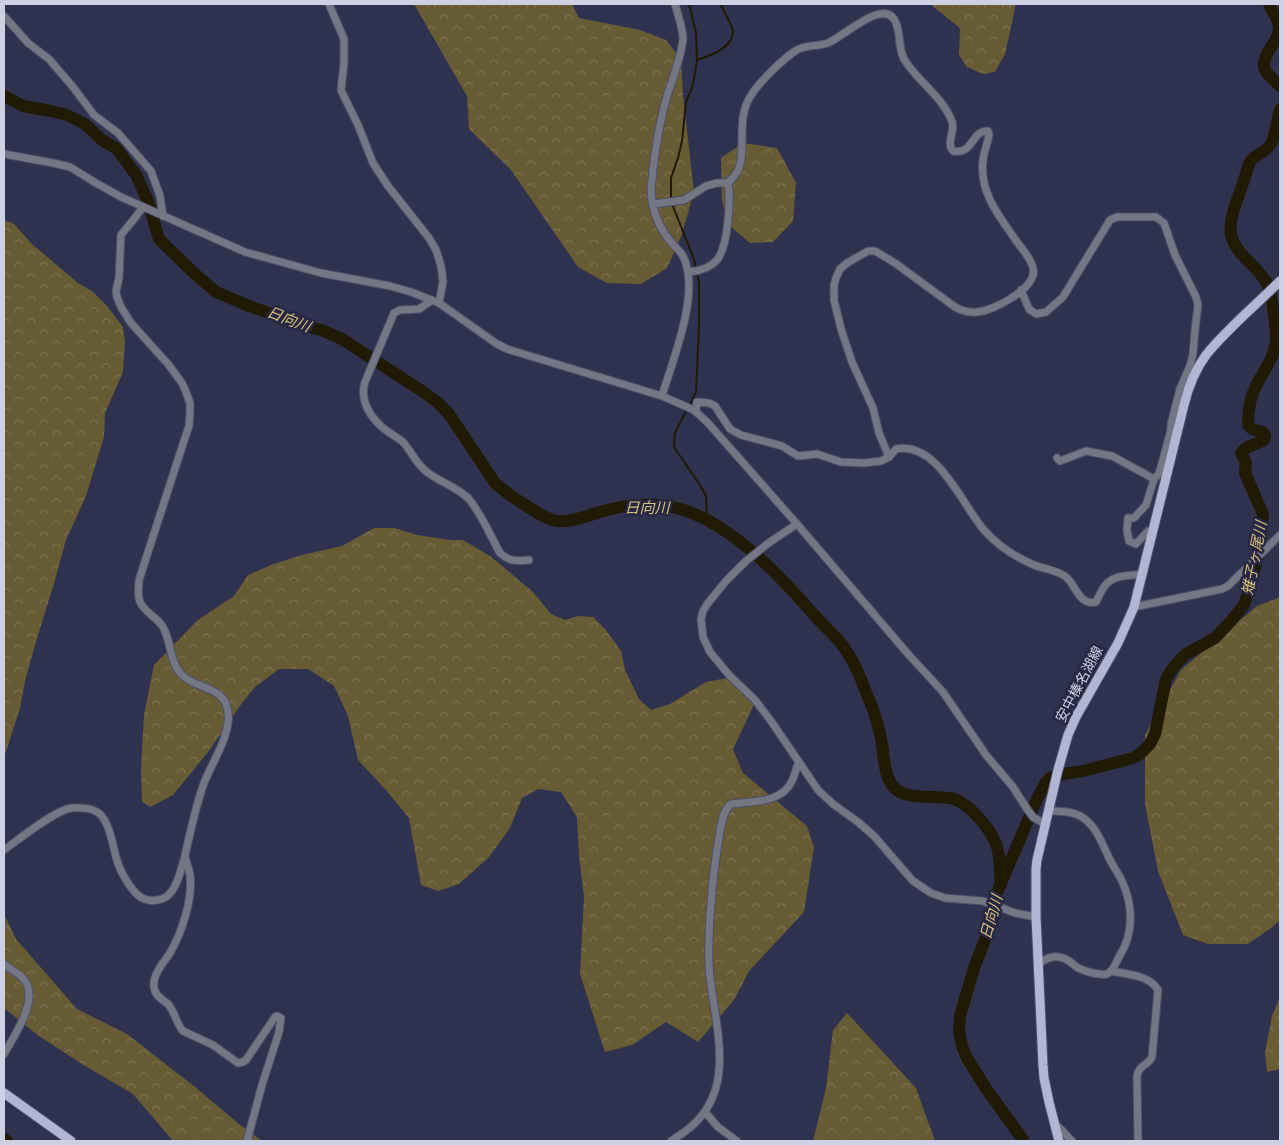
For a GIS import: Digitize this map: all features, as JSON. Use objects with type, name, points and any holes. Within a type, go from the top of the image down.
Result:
[{"type":"main road","name":"安中榛名湖線","points":[[1059,1141],[1044,1078],[1036,917],[1036,869],[1058,770],[1068,735],[1077,715],[1118,643],[1134,607],[1174,431],[1193,378],[1205,356],[1278,284]]},
{"type":"main road","points":[[4,1093],[71,1141]]},
{"type":"street","points":[[329,4],[344,39],[341,90],[358,125],[373,163],[436,250],[442,266],[439,303]]},
{"type":"street","points":[[662,396],[681,334],[690,286],[689,272],[682,255],[668,239],[657,218],[651,189],[658,136],[666,98],[683,39],[675,4]]},
{"type":"street","points":[[689,272],[706,268],[717,260],[720,255],[728,220],[730,197],[728,184],[739,167],[742,152],[743,114],[754,91],[783,61],[798,49],[826,44],[870,17],[881,13],[893,17],[899,28],[901,52],[908,65],[930,89],[951,118],[953,131],[950,147],[953,151],[962,151],[969,147],[982,131],[988,131],[982,167],[985,190],[1002,222],[1034,269],[1033,277],[1018,294],[997,306],[981,312],[963,311],[955,307],[895,262],[875,251],[868,251],[840,269],[834,284],[834,300],[837,315],[847,348],[873,408],[879,433],[889,457]]},
{"type":"street","points":[[4,16],[28,43],[49,59],[94,115],[118,133],[151,171],[158,189],[161,214]]},
{"type":"street","points":[[4,154],[70,167],[96,184],[144,208],[245,252],[322,273],[411,292],[439,303],[507,349],[662,396],[695,411],[708,423],[798,524],[895,640],[943,692],[986,755],[1013,787],[1033,818],[1045,824]]},
{"type":"street","points":[[653,204],[684,200],[706,186],[717,183],[728,184]]},
{"type":"street","points":[[4,850],[60,812],[72,808],[89,809],[104,819],[117,862],[129,885],[143,900],[160,900],[167,896],[174,888],[180,872],[192,820],[204,784],[226,733],[228,712],[226,703],[221,696],[193,682],[175,666],[163,627],[143,607],[138,594],[139,580],[189,426],[190,412],[190,403],[182,383],[168,364],[131,324],[117,297],[121,235],[144,208]]},
{"type":"street","points":[[1021,290],[1029,309],[1036,314],[1046,312],[1063,297],[1110,220],[1117,217],[1156,217],[1164,223],[1175,255],[1196,297],[1198,305],[1193,354],[1180,389],[1171,424],[1174,431],[1159,474],[1154,479],[1146,505],[1134,518],[1128,518],[1127,530],[1129,541],[1136,544],[1148,531],[1152,531]]},
{"type":"street","points":[[432,300],[419,309],[400,310],[394,313],[365,382],[364,400],[373,418],[379,425],[403,442],[421,467],[434,477],[460,491],[469,500],[481,517],[500,553],[507,560],[529,560]]},
{"type":"street","points":[[695,411],[697,402],[709,403],[715,406],[730,428],[742,435],[782,446],[798,456],[817,454],[841,462],[856,463],[882,460],[889,457],[896,449],[901,448],[913,449],[924,454],[946,476],[991,537],[1017,557],[1064,576],[1086,602],[1096,602],[1109,581],[1121,576],[1142,574]]},
{"type":"street","points":[[1057,458],[1060,461],[1086,451],[1112,456],[1154,479]]},
{"type":"street","points":[[798,524],[770,542],[746,561],[708,603],[702,614],[702,632],[706,644],[717,662],[755,700],[783,736],[811,780],[824,796],[874,836],[913,880],[931,893],[945,898],[982,901],[1015,913],[1036,917]]},
{"type":"street","points":[[1134,607],[1222,589],[1228,586],[1280,535]]},
{"type":"street","points":[[671,1141],[696,1123],[705,1112],[716,1090],[718,1078],[720,1055],[710,972],[709,936],[714,871],[724,813],[731,804],[764,800],[783,794],[792,781],[799,762]]},
{"type":"street","points":[[1038,965],[1050,957],[1058,957],[1085,971],[1106,974],[1111,971],[1124,949],[1130,929],[1129,907],[1123,883],[1099,837],[1089,824],[1076,814],[1061,811],[1048,812]]},
{"type":"street","points":[[184,856],[190,877],[188,906],[178,938],[155,979],[154,988],[156,994],[168,1005],[183,1031],[213,1045],[238,1063],[246,1060],[275,1017],[281,1018],[279,1032],[247,1141]]},
{"type":"street","points":[[4,964],[23,979],[27,985],[29,996],[19,1029],[4,1054]]},
{"type":"street","points":[[1111,971],[1143,978],[1156,986],[1158,990],[1152,1057],[1149,1062],[1140,1068],[1137,1076],[1138,1141]]},
{"type":"street","points":[[705,1112],[718,1127],[737,1141]]},
{"type":"street","points":[[1054,1124],[1060,1127],[1072,1141]]},
{"type":"green space","points":[[414,4],[572,4],[579,18],[640,30],[666,40],[681,59],[683,95],[694,192],[681,237],[667,268],[641,284],[607,283],[578,267],[511,170],[469,129],[467,96]]},
{"type":"green space","points":[[930,4],[1016,4],[1005,54],[995,72],[983,74],[967,67],[959,55],[960,28]]},
{"type":"green space","points":[[743,143],[777,148],[796,183],[793,221],[773,242],[750,243],[728,224],[722,200],[721,158]]},
{"type":"green space","points":[[4,220],[14,224],[32,244],[78,283],[92,291],[107,306],[123,327],[125,342],[123,372],[105,413],[104,437],[86,496],[66,540],[25,681],[20,708],[4,758]]},
{"type":"green space","points":[[374,528],[394,528],[417,535],[463,540],[490,556],[533,592],[551,614],[565,620],[578,616],[593,617],[605,629],[621,651],[625,670],[639,699],[651,710],[670,704],[706,682],[727,678],[747,687],[757,698],[733,749],[743,773],[807,826],[814,847],[804,912],[749,971],[734,1000],[698,1042],[666,1022],[632,1045],[605,1052],[580,974],[584,897],[577,817],[561,792],[538,789],[522,798],[510,828],[489,857],[459,884],[438,891],[421,885],[409,818],[358,760],[348,716],[334,686],[308,669],[279,669],[255,687],[208,752],[173,795],[150,807],[142,801],[141,768],[144,715],[154,665],[198,620],[234,596],[248,575],[302,555],[342,546]]},
{"type":"green space","points":[[1280,597],[1280,920],[1248,944],[1208,944],[1183,935],[1158,871],[1145,804],[1145,735],[1181,670],[1257,606]]},
{"type":"green space","points":[[4,914],[16,939],[77,1009],[127,1034],[262,1141],[173,1141],[133,1094],[39,1036],[4,1008]]},
{"type":"green space","points":[[1280,997],[1280,1069],[1267,1072],[1265,1053],[1272,1016]]},
{"type":"green space","points":[[847,1013],[916,1088],[935,1141],[813,1141],[826,1088],[833,1030]]},
{"type":"waterway","points":[[671,199],[671,178],[682,141],[686,102],[693,85],[697,60],[696,32],[689,4]]},
{"type":"waterway","points":[[697,60],[725,47],[732,37],[733,31],[722,4]]},
{"type":"waterway","name":"雉子ヶ尾川","points":[[1269,4],[1278,23],[1279,31],[1266,57],[1264,67],[1280,86]]},
{"type":"waterway","name":"日向川","points":[[4,96],[23,106],[67,115],[85,124],[102,140],[117,149],[136,175],[148,201],[159,239],[195,274],[216,292],[249,306],[324,331],[342,339],[425,393],[449,414],[495,483],[533,510],[550,519],[561,521],[631,505],[661,505],[690,512],[705,519],[746,546],[782,580],[848,653],[859,674],[875,716],[881,738],[885,768],[892,785],[897,790],[910,795],[956,800],[972,811],[992,835],[996,844],[999,855],[1001,885]]},
{"type":"waterway","name":"雉子ヶ尾川","points":[[1024,1141],[987,1090],[967,1058],[962,1046],[959,1030],[960,1016],[974,968],[992,922],[996,895],[1046,782],[1050,778],[1063,774],[1083,771],[1133,758],[1140,754],[1150,744],[1155,734],[1166,679],[1175,665],[1186,654],[1215,638],[1244,605],[1259,550],[1263,514],[1245,473],[1246,463],[1241,453],[1246,448],[1264,440],[1263,432],[1252,429],[1248,425],[1249,409],[1255,389],[1273,355],[1276,336],[1269,289],[1259,272],[1238,249],[1230,229],[1234,208],[1249,164],[1254,157],[1270,146],[1275,134],[1280,109]]},
{"type":"waterway","points":[[672,204],[694,259],[696,269]]},
{"type":"waterway","points":[[690,405],[696,392],[699,326],[699,283],[697,274]]},
{"type":"waterway","points":[[687,409],[675,433],[674,447],[706,496],[707,520]]}]
